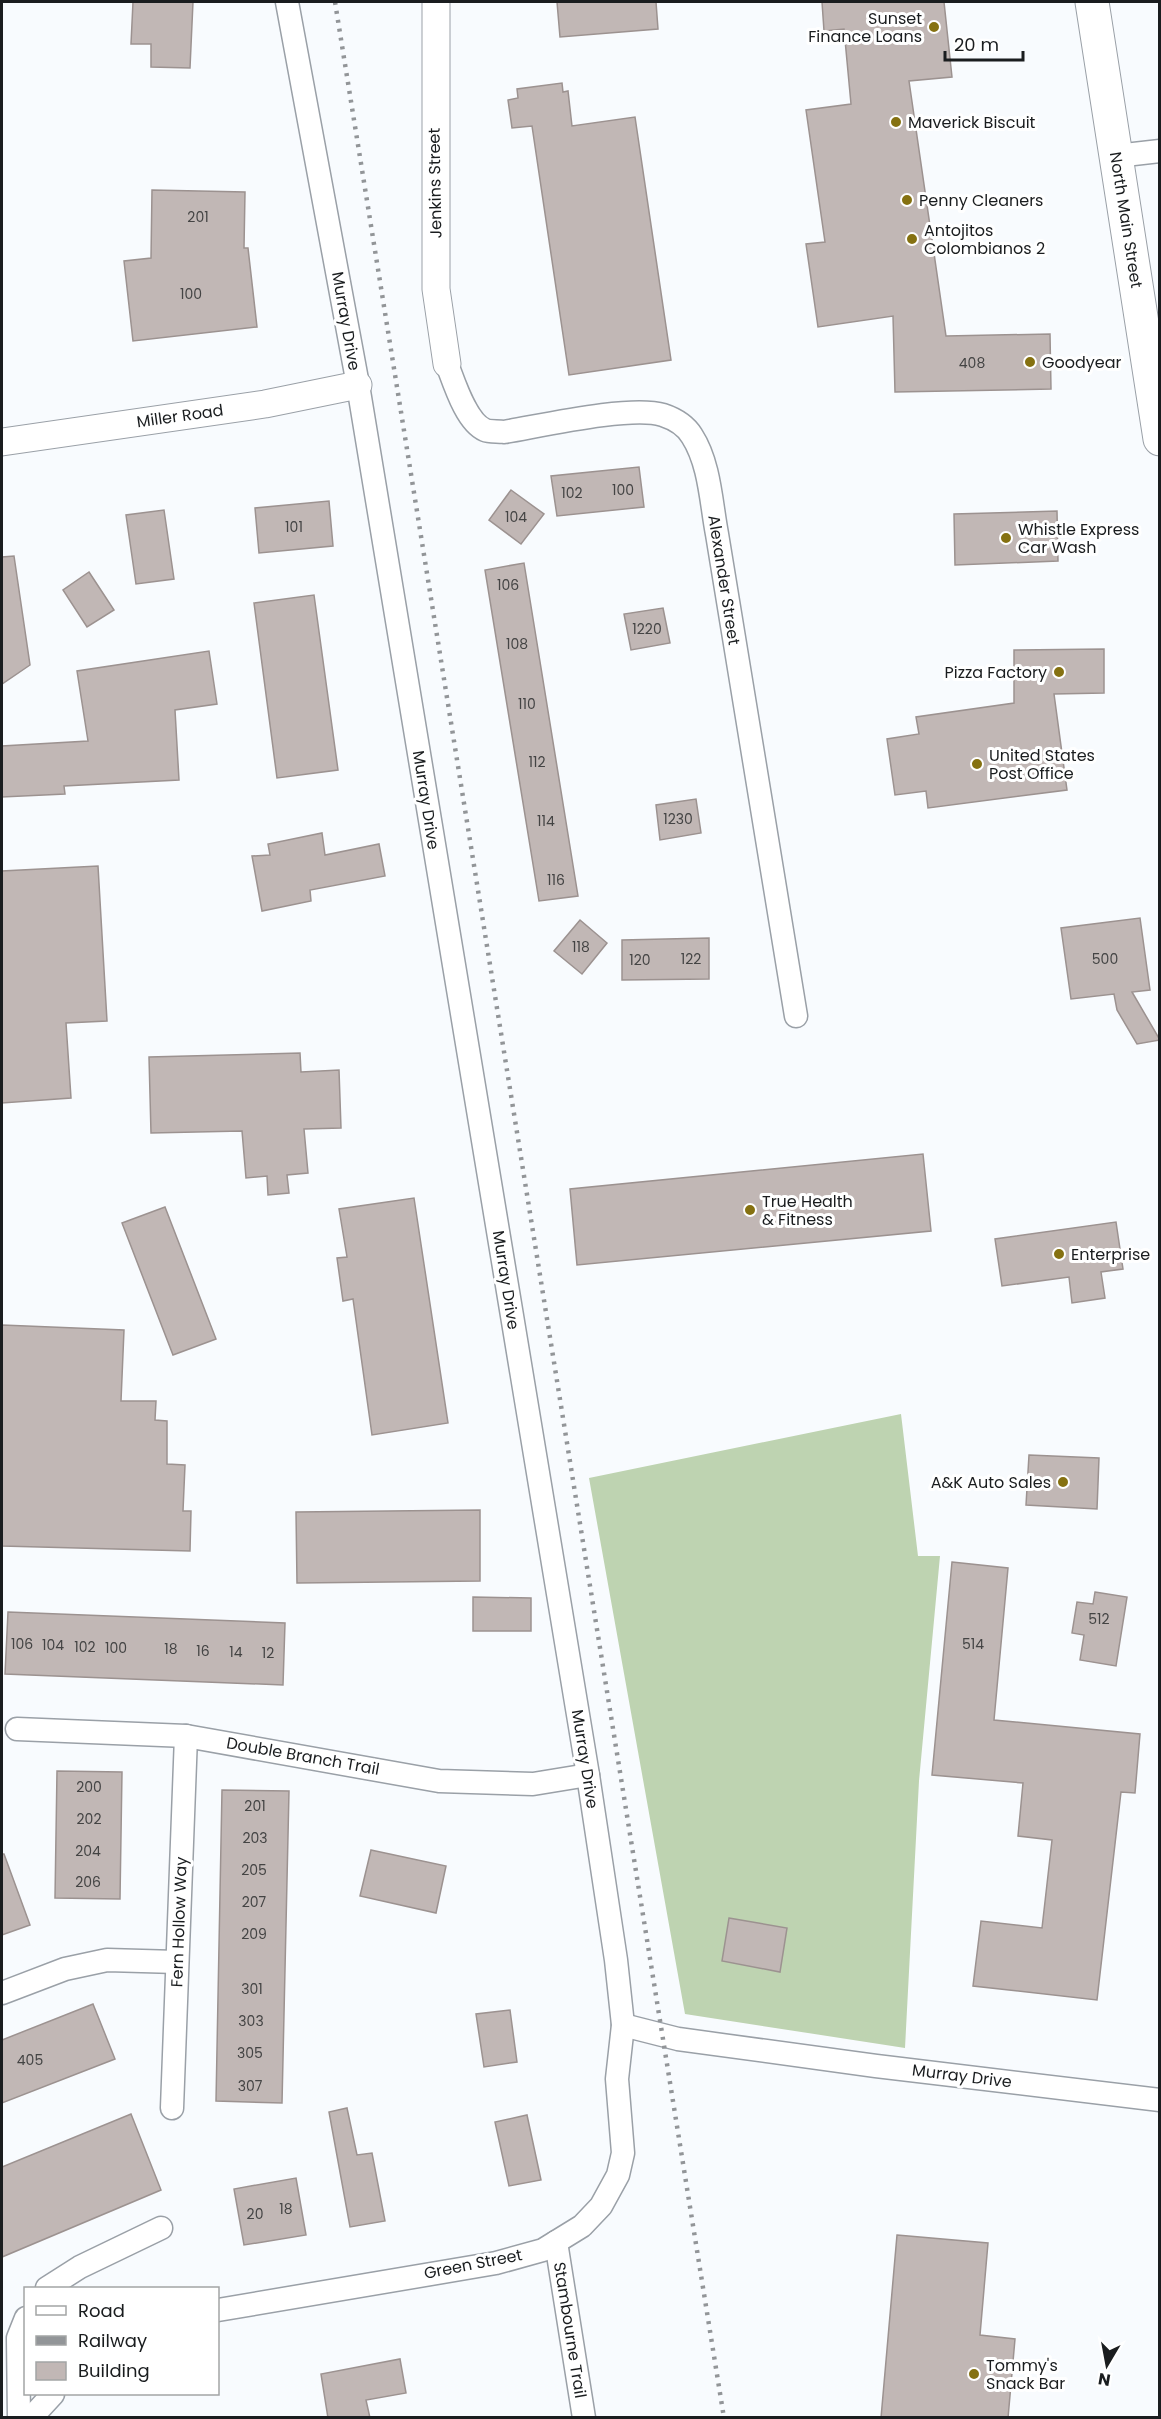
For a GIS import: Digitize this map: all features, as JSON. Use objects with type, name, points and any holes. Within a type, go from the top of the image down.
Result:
[{"type":"main road","name":"North Main Street","points":[[1092,2],[1160,439]]},
{"type":"street","name":"Murray Drive","points":[[287,2],[358,385],[588,1775],[616,1960],[623,2025],[689,2040],[1160,2100]]},
{"type":"street","name":"Jenkins Street","points":[[436,2],[436,290],[447,364]]},
{"type":"street","points":[[1116,156],[1160,151]]},
{"type":"street","name":"Alexander Street","points":[[447,364],[462,402],[475,423],[485,430],[504,432],[619,414],[649,413],[675,420],[691,434],[706,474],[717,534],[796,1016]]},
{"type":"street","name":"Miller Road","points":[[2,442],[265,404],[358,385]]},
{"type":"street","name":"Double Branch Trail","points":[[17,1729],[186,1736],[440,1781],[533,1784],[588,1775]]},
{"type":"street","name":"Fern Hollow Way","points":[[172,2108],[186,1736]]},
{"type":"street","points":[[2,1993],[65,1969],[107,1960],[177,1962]]},
{"type":"street","name":"Green Street","points":[[219,2310],[496,2263],[543,2250],[582,2226],[601,2206],[618,2175],[623,2153],[617,2079],[623,2025]]},
{"type":"street","points":[[49,2287],[80,2267],[161,2228]]},
{"type":"street","name":"Stambourne Trail","points":[[556,2242],[584,2418]]},
{"type":"street","points":[[20,2418],[18,2338],[24,2323]]},
{"type":"street","points":[[31,2418],[52,2395]]},
{"type":"green space","points":[[901,1414],[918,1556],[940,1556],[919,1781],[905,2048],[685,2014],[589,1478]]},
{"type":"building","points":[[133,2],[193,2],[190,68],[151,67],[151,44],[131,44]]},
{"type":"building","points":[[557,2],[656,2],[658,29],[560,37]]},
{"type":"building","points":[[822,2],[944,2],[952,77],[909,81],[946,336],[1050,334],[1051,389],[895,392],[893,316],[818,327],[806,244],[825,242],[806,110],[851,104],[844,29],[824,31]]},
{"type":"building","points":[[562,83],[563,92],[568,91],[572,126],[635,117],[671,360],[569,375],[532,126],[512,128],[508,100],[518,98],[517,89]]},
{"type":"building","points":[[152,190],[245,192],[244,248],[248,248],[257,327],[133,341],[124,261],[151,258]]},
{"type":"building","points":[[639,467],[644,507],[557,516],[551,476]]},
{"type":"building","points":[[511,490],[544,514],[521,544],[489,520]]},
{"type":"building","points":[[329,501],[333,546],[259,553],[255,508]]},
{"type":"building","points":[[164,510],[174,579],[136,584],[126,515]]},
{"type":"building","name":"Whistle Express Car Wash","points":[[1057,511],[1058,561],[955,565],[954,514]]},
{"type":"building","points":[[14,556],[30,665],[2,684],[2,557]]},
{"type":"building","points":[[524,563],[578,896],[539,901],[485,570]]},
{"type":"building","points":[[89,572],[114,610],[87,627],[63,590]]},
{"type":"building","points":[[314,595],[338,770],[277,778],[254,603]]},
{"type":"building","points":[[663,608],[670,643],[631,650],[624,614]]},
{"type":"building","name":"United States Post Office","points":[[1104,649],[1104,693],[1054,694],[1067,790],[928,808],[926,791],[895,795],[887,739],[919,734],[916,717],[1014,703],[1014,650]]},
{"type":"building","points":[[209,651],[217,704],[175,710],[179,780],[64,786],[65,794],[2,797],[2,746],[88,741],[77,671]]},
{"type":"building","points":[[696,799],[701,833],[660,840],[656,805]]},
{"type":"building","points":[[322,833],[325,855],[379,844],[385,876],[310,890],[311,901],[262,911],[252,856],[270,855],[268,844]]},
{"type":"building","points":[[98,866],[107,1021],[66,1023],[71,1098],[2,1103],[2,871]]},
{"type":"building","points":[[1140,918],[1150,990],[1132,992],[1160,1040],[1137,1044],[1117,1010],[1114,994],[1071,999],[1061,928]]},
{"type":"building","points":[[580,920],[607,943],[582,974],[554,951]]},
{"type":"building","points":[[709,938],[709,979],[622,980],[622,940]]},
{"type":"building","points":[[300,1053],[301,1072],[339,1070],[341,1128],[304,1129],[308,1173],[287,1175],[289,1193],[268,1195],[267,1176],[246,1178],[242,1131],[151,1133],[149,1057]]},
{"type":"building","name":"True Health & Fitness","points":[[923,1154],[931,1231],[577,1265],[570,1189]]},
{"type":"building","points":[[414,1198],[448,1423],[372,1435],[353,1299],[343,1301],[337,1258],[347,1257],[339,1209]]},
{"type":"building","points":[[165,1207],[216,1339],[173,1355],[122,1223]]},
{"type":"building","name":"Enterprise","points":[[1116,1222],[1123,1269],[1101,1272],[1105,1298],[1072,1303],[1069,1277],[1002,1286],[995,1239]]},
{"type":"building","points":[[2,1325],[124,1330],[121,1401],[156,1401],[155,1420],[167,1421],[167,1464],[185,1465],[183,1511],[191,1511],[190,1551],[2,1546]]},
{"type":"building","name":"A&K Auto Sales","points":[[1029,1455],[1099,1458],[1097,1509],[1026,1505]]},
{"type":"building","points":[[480,1510],[480,1581],[297,1583],[296,1512]]},
{"type":"building","points":[[952,1562],[1008,1568],[994,1720],[1140,1734],[1135,1793],[1121,1792],[1097,2000],[973,1986],[981,1921],[1042,1928],[1052,1840],[1018,1836],[1023,1783],[932,1775]]},
{"type":"building","points":[[1095,1592],[1127,1597],[1116,1666],[1080,1660],[1084,1635],[1072,1633],[1077,1602],[1093,1604]]},
{"type":"building","points":[[473,1597],[531,1598],[531,1631],[473,1631]]},
{"type":"building","points":[[8,1612],[285,1623],[283,1685],[5,1674]]},
{"type":"building","points":[[57,1771],[122,1772],[120,1899],[55,1898]]},
{"type":"building","points":[[222,1790],[289,1791],[282,2103],[216,2101]]},
{"type":"building","points":[[371,1850],[446,1866],[436,1913],[360,1896]]},
{"type":"building","points":[[2,1854],[4,1854],[30,1925],[2,1935]]},
{"type":"building","points":[[729,1918],[787,1928],[780,1972],[722,1961]]},
{"type":"building","points":[[93,2004],[115,2059],[2,2103],[2,2040]]},
{"type":"building","points":[[510,2010],[517,2062],[484,2067],[476,2014]]},
{"type":"building","points":[[347,2108],[357,2155],[372,2153],[385,2221],[350,2227],[329,2112]]},
{"type":"building","points":[[131,2114],[161,2190],[2,2257],[2,2167]]},
{"type":"building","points":[[527,2115],[541,2180],[509,2186],[495,2122]]},
{"type":"building","points":[[296,2178],[306,2235],[244,2245],[234,2189]]},
{"type":"building","points":[[897,2235],[988,2243],[980,2335],[1015,2339],[1008,2418],[881,2418]]},
{"type":"building","points":[[400,2359],[406,2393],[366,2400],[370,2418],[328,2418],[321,2374]]},
{"type":"railway","points":[[335,2],[724,2418]]},
{"type":"place","name":"Sunset Finance Loans","points":[[934,27]]},
{"type":"place","name":"Maverick Biscuit","points":[[896,122]]},
{"type":"place","name":"Penny Cleaners","points":[[907,200]]},
{"type":"place","name":"Antojitos Colombianos 2","points":[[912,239]]},
{"type":"place","name":"Goodyear","points":[[1030,362]]},
{"type":"place","name":"Whistle Express Car Wash","points":[[1006,538]]},
{"type":"place","name":"Pizza Factory","points":[[1059,672]]},
{"type":"place","name":"United States Post Office","points":[[977,764]]},
{"type":"place","name":"True Health & Fitness","points":[[750,1210]]},
{"type":"place","name":"Enterprise","points":[[1059,1254]]},
{"type":"place","name":"A&K Auto Sales","points":[[1063,1482]]},
{"type":"place","name":"Tommy's Snack Bar","points":[[974,2374]]}]
